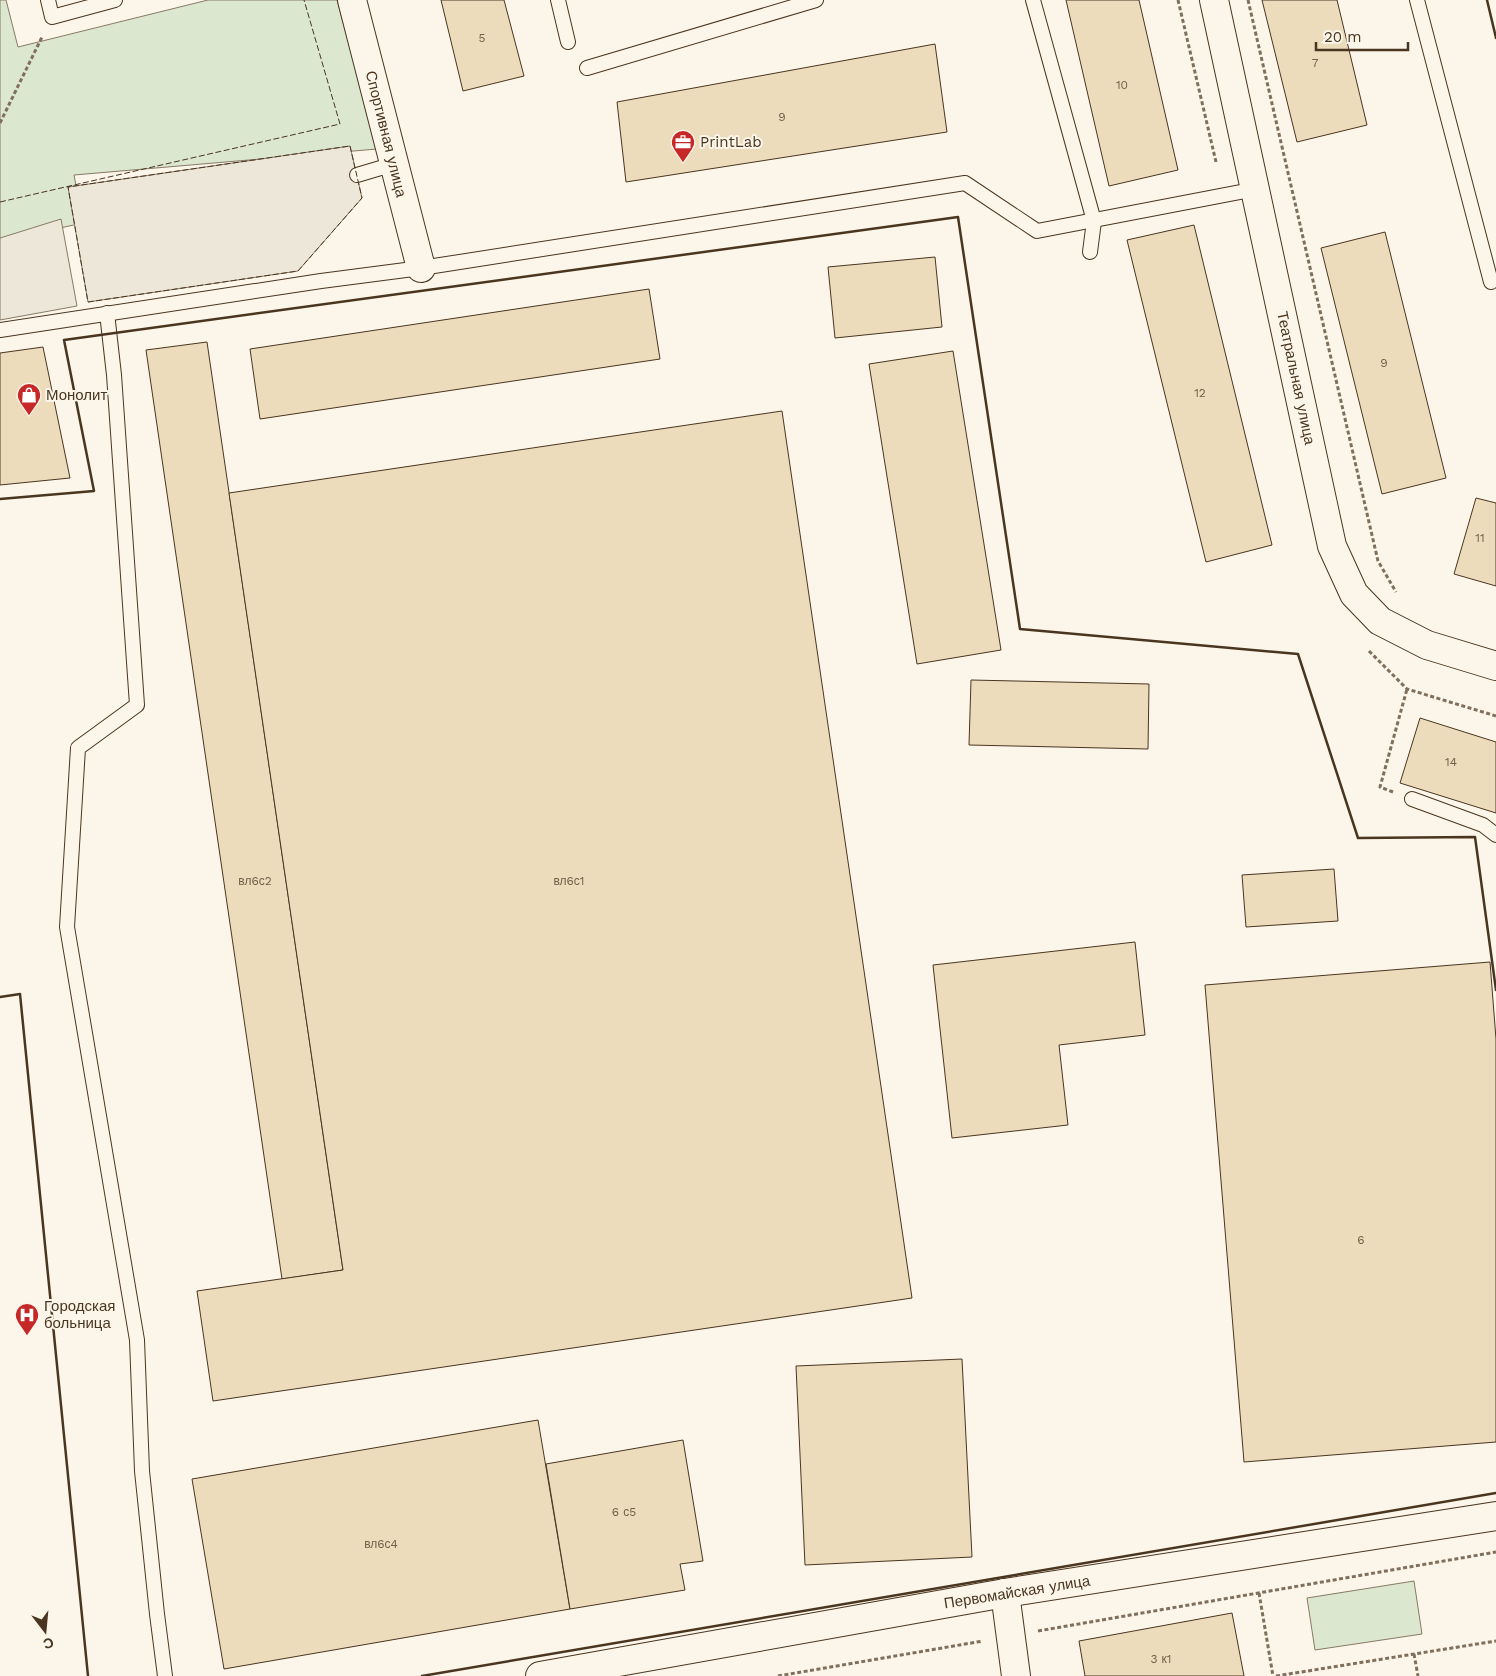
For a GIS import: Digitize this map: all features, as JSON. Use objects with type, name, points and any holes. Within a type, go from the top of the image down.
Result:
[{"type":"street","name":"Спортивная улица","points":[[352,0],[421,268]]},
{"type":"street","name":"Театральная улица","points":[[1214,0],[1332,546],[1354,594],[1380,621],[1427,644],[1496,666]]},
{"type":"street","name":"Первомайская улица","points":[[540,1676],[1005,1593],[1495,1522]]},
{"type":"street","points":[[1005,1593],[1016,1676]]},
{"type":"lane","points":[[48,0],[52,17],[115,0]]},
{"type":"lane","points":[[558,0],[568,42]]},
{"type":"lane","points":[[587,68],[816,0]]},
{"type":"lane","points":[[1033,0],[1094,222],[1090,252]]},
{"type":"lane","points":[[1418,0],[1491,282]]},
{"type":"lane","points":[[357,175],[394,164]]},
{"type":"lane","points":[[0,330],[320,281],[421,268],[965,183],[1038,231],[1094,222],[1256,189]]},
{"type":"lane","points":[[107,314],[114,385],[137,705],[78,748],[67,927],[136,1340],[142,1471],[156,1614],[165,1676]]},
{"type":"lane","points":[[1412,799],[1483,825],[1496,835]]},
{"type":"path","points":[[1248,0],[1378,561],[1396,593]]},
{"type":"path","points":[[0,123],[52,17]]},
{"type":"path","points":[[1407,689],[1380,788],[1412,799]]},
{"type":"path","points":[[778,1676],[1496,1552]]},
{"type":"path","points":[[1259,1593],[1275,1676],[1496,1641]]},
{"type":"path","points":[[1414,1654],[1418,1676]]},
{"type":"green space","points":[[0,0],[6,0],[18,47],[208,0],[337,0],[377,149],[74,175],[83,223],[0,241]]},
{"type":"green space","points":[[1414,1581],[1422,1634],[1315,1650],[1307,1598]]},
{"type":"shaded area","points":[[350,146],[362,198],[298,271],[88,302],[68,187]]},
{"type":"shaded area","points":[[61,219],[77,306],[0,320],[0,238]]},
{"type":"building","points":[[441,0],[504,0],[524,76],[463,91]]},
{"type":"building","points":[[1066,0],[1139,0],[1178,170],[1109,186]]},
{"type":"building","points":[[1262,0],[1337,0],[1367,125],[1297,142]]},
{"type":"building","points":[[935,44],[947,132],[626,182],[617,102]]},
{"type":"building","points":[[1194,225],[1272,545],[1206,562],[1127,240]]},
{"type":"building","points":[[1385,232],[1446,478],[1382,494],[1321,248]]},
{"type":"building","points":[[935,257],[942,327],[835,338],[828,267]]},
{"type":"building","points":[[649,289],[660,359],[260,419],[250,349]]},
{"type":"building","points":[[207,342],[343,1270],[282,1279],[146,350]]},
{"type":"building","name":"Монолит","points":[[43,347],[70,478],[0,485],[0,353]]},
{"type":"building","points":[[953,351],[1001,650],[917,664],[869,364]]},
{"type":"building","points":[[782,411],[912,1298],[213,1401],[197,1291],[343,1270],[229,493]]},
{"type":"building","points":[[1476,498],[1496,503],[1496,586],[1454,574]]},
{"type":"building","points":[[971,680],[1149,684],[1148,749],[969,745]]},
{"type":"building","points":[[1420,718],[1496,742],[1496,813],[1400,783]]},
{"type":"building","points":[[1334,869],[1338,921],[1246,927],[1242,875]]},
{"type":"building","points":[[1135,942],[1145,1035],[1059,1045],[1068,1125],[952,1138],[933,965]]},
{"type":"building","points":[[1490,962],[1496,1039],[1496,1442],[1244,1462],[1205,985]]},
{"type":"building","points":[[962,1359],[972,1557],[805,1565],[796,1366]]},
{"type":"building","points":[[538,1420],[570,1609],[224,1669],[192,1479]]},
{"type":"building","points":[[683,1440],[703,1561],[680,1564],[685,1590],[570,1609],[546,1464]]},
{"type":"building","points":[[1232,1613],[1244,1676],[1085,1676],[1079,1641]]},
{"type":"fence","points":[[0,202],[340,124],[304,0]]},
{"type":"fence","points":[[350,146],[362,198],[298,271],[88,302],[68,187],[350,146]]},
{"type":"wall","points":[[1487,0],[1496,38]]},
{"type":"wall","points":[[0,499],[94,491],[64,340],[958,217],[1020,629],[1298,654],[1358,838],[1475,837],[1496,990]]},
{"type":"wall","points":[[0,997],[20,994],[88,1676]]},
{"type":"wall","points":[[422,1676],[1496,1493]]},
{"type":"place","name":"PrintLab","points":[[683,163]]},
{"type":"place","name":"Монолит","points":[[29,416]]},
{"type":"place","name":"Городская больница","points":[[27,1336]]}]
